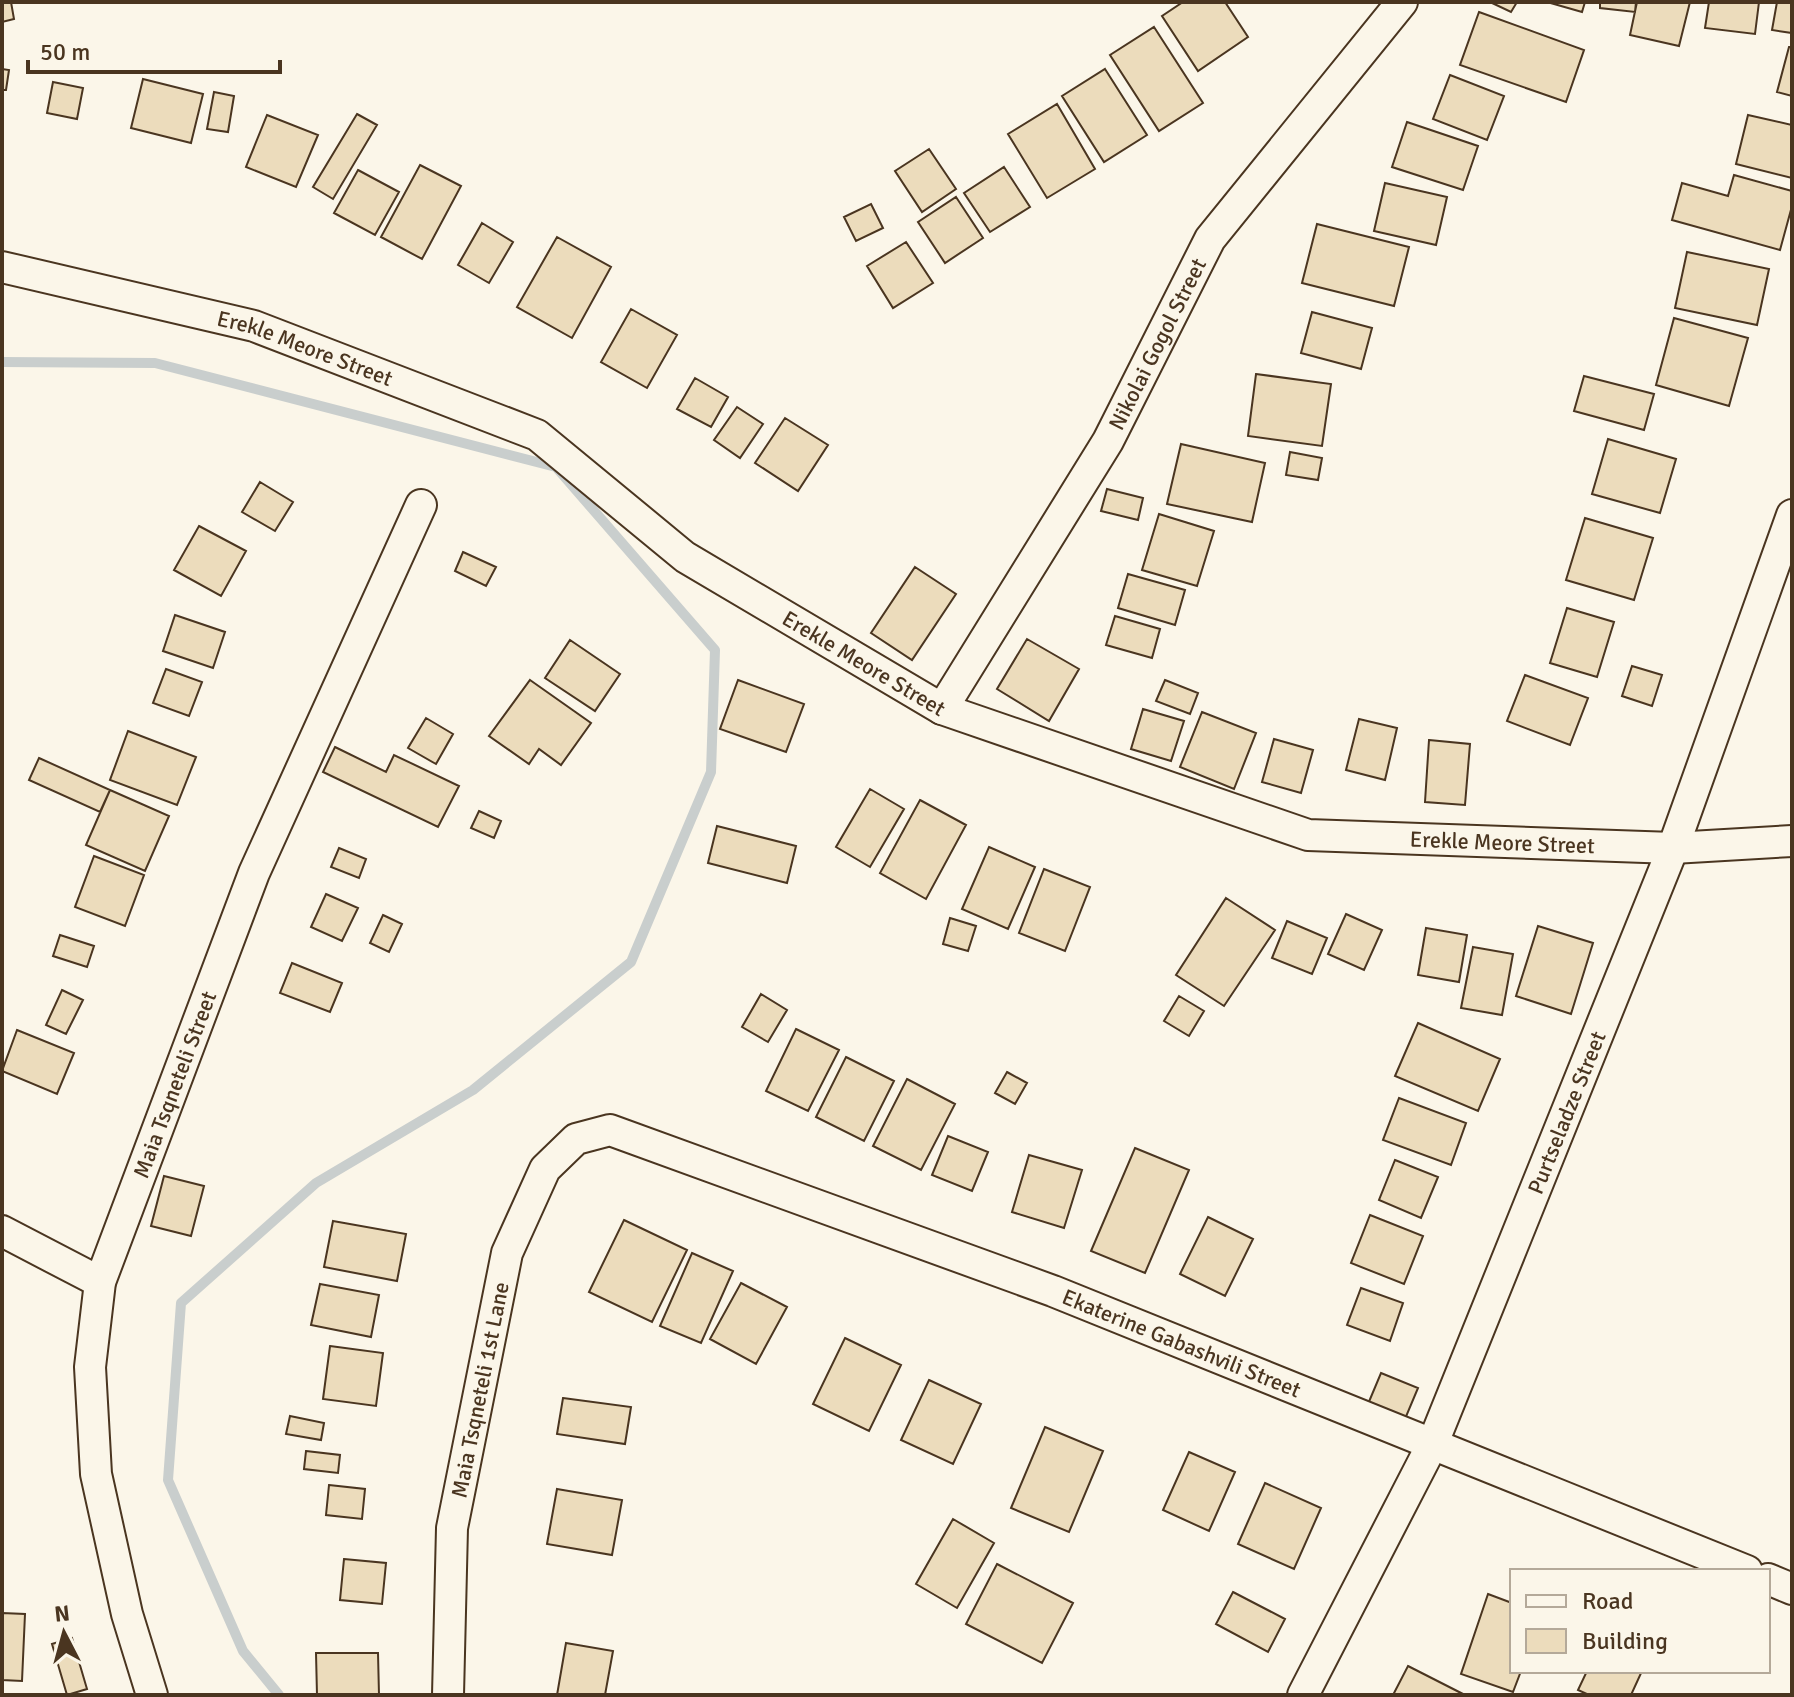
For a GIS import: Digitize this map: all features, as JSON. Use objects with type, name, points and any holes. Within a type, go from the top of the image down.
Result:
[{"type":"street","name":"Nikolai Gogol Street","points":[[942,709],[1108,441],[1210,239],[1402,2]]},
{"type":"street","name":"Erekle Meore Street","points":[[2,267],[254,326],[537,435],[685,557],[942,709],[1308,835],[1673,848],[1792,841]]},
{"type":"street","name":"Maia Tsqneteli Street","points":[[152,1695],[127,1614],[96,1474],[90,1367],[100,1282],[254,873],[421,505]]},
{"type":"street","name":"Purtseladze Street","points":[[1303,1695],[1433,1443],[1673,848],[1792,515]]},
{"type":"street","name":"Ekaterine Gabashvili Street","points":[[610,1130],[1053,1291],[1742,1569]]},
{"type":"street","name":"Maia Tsqneteli 1st Lane","points":[[448,1695],[452,1528],[507,1253],[545,1169],[576,1139],[610,1130]]},
{"type":"street","points":[[2,1231],[100,1282]]},
{"type":"street","points":[[1770,1580],[1792,1589]]},
{"type":"building","points":[[2,2],[11,2],[14,19],[2,22]]},
{"type":"building","points":[[1183,2],[1225,2],[1248,37],[1198,71],[1162,16]]},
{"type":"building","points":[[1490,2],[1517,2],[1511,12]]},
{"type":"building","points":[[1547,2],[1585,2],[1582,12]]},
{"type":"building","points":[[1600,2],[1636,2],[1635,12],[1600,8]]},
{"type":"building","points":[[1637,2],[1690,2],[1679,46],[1630,35]]},
{"type":"building","points":[[1709,2],[1759,2],[1755,34],[1705,28]]},
{"type":"building","points":[[1777,2],[1792,2],[1792,33],[1772,30]]},
{"type":"building","points":[[1479,12],[1584,50],[1566,102],[1460,65]]},
{"type":"building","points":[[1154,27],[1203,103],[1159,131],[1110,55]]},
{"type":"building","points":[[1789,47],[1792,47],[1792,96],[1777,92]]},
{"type":"building","points":[[2,69],[9,70],[6,90],[2,90]]},
{"type":"building","points":[[1105,69],[1147,135],[1104,162],[1062,96]]},
{"type":"building","points":[[1450,75],[1504,96],[1487,140],[1433,119]]},
{"type":"building","points":[[143,79],[203,94],[191,143],[131,128]]},
{"type":"building","points":[[53,82],[83,88],[77,119],[47,113]]},
{"type":"building","points":[[214,92],[234,96],[228,132],[207,129]]},
{"type":"building","points":[[1057,104],[1095,169],[1047,198],[1008,134]]},
{"type":"building","points":[[357,114],[377,125],[333,199],[313,187]]},
{"type":"building","points":[[267,115],[318,135],[296,187],[246,167]]},
{"type":"building","points":[[1748,115],[1792,125],[1792,178],[1736,164]]},
{"type":"building","points":[[1407,122],[1478,146],[1463,190],[1392,167]]},
{"type":"building","points":[[929,149],[956,189],[922,212],[895,171]]},
{"type":"building","points":[[420,165],[461,186],[422,259],[381,237]]},
{"type":"building","points":[[1004,167],[1030,207],[990,232],[964,193]]},
{"type":"building","points":[[358,170],[399,192],[375,235],[334,213]]},
{"type":"building","points":[[1734,175],[1792,191],[1792,206],[1780,250],[1672,220],[1682,183],[1728,196]]},
{"type":"building","points":[[1385,183],[1447,197],[1436,245],[1374,231]]},
{"type":"building","points":[[956,197],[983,238],[945,263],[918,222]]},
{"type":"building","points":[[871,204],[883,228],[856,241],[844,217]]},
{"type":"building","points":[[482,223],[513,242],[489,283],[458,265]]},
{"type":"building","points":[[1317,224],[1409,247],[1394,306],[1302,283]]},
{"type":"building","points":[[557,237],[611,267],[572,338],[517,307]]},
{"type":"building","points":[[906,242],[933,283],[893,308],[867,266]]},
{"type":"building","points":[[1687,252],[1769,269],[1757,325],[1675,308]]},
{"type":"building","points":[[631,309],[677,335],[647,388],[601,362]]},
{"type":"building","points":[[1312,312],[1372,328],[1361,369],[1301,353]]},
{"type":"building","points":[[1674,318],[1748,338],[1729,406],[1656,385]]},
{"type":"building","points":[[1256,374],[1331,384],[1322,446],[1248,436]]},
{"type":"building","points":[[1584,376],[1654,394],[1644,430],[1574,411]]},
{"type":"building","points":[[695,378],[728,397],[711,427],[677,409]]},
{"type":"building","points":[[737,407],[763,424],[740,458],[714,440]]},
{"type":"building","points":[[785,418],[828,445],[798,491],[755,463]]},
{"type":"building","points":[[1608,439],[1676,459],[1660,513],[1592,494]]},
{"type":"building","points":[[1181,444],[1265,463],[1252,522],[1167,504]]},
{"type":"building","points":[[1290,452],[1322,458],[1318,480],[1286,475]]},
{"type":"building","points":[[260,482],[293,502],[275,531],[242,512]]},
{"type":"building","points":[[1107,489],[1143,498],[1138,520],[1101,511]]},
{"type":"building","points":[[1159,514],[1214,531],[1197,586],[1142,570]]},
{"type":"building","points":[[1585,518],[1653,538],[1634,600],[1566,580]]},
{"type":"building","points":[[199,526],[246,551],[221,596],[174,570]]},
{"type":"building","points":[[463,552],[496,567],[486,586],[455,571]]},
{"type":"building","points":[[915,567],[956,594],[912,660],[871,633]]},
{"type":"building","points":[[1128,574],[1185,590],[1175,625],[1118,608]]},
{"type":"building","points":[[1567,608],[1614,622],[1597,677],[1550,663]]},
{"type":"building","points":[[175,615],[225,632],[213,668],[163,651]]},
{"type":"building","points":[[1115,616],[1160,629],[1152,658],[1106,645]]},
{"type":"building","points":[[1027,639],[1079,669],[1049,721],[997,689]]},
{"type":"building","points":[[570,640],[620,674],[595,711],[545,678]]},
{"type":"building","points":[[1632,666],[1662,675],[1652,706],[1622,696]]},
{"type":"building","points":[[166,669],[202,682],[189,716],[153,703]]},
{"type":"building","points":[[1525,675],[1588,698],[1570,745],[1507,721]]},
{"type":"building","points":[[530,680],[591,723],[561,765],[539,749],[529,764],[489,736]]},
{"type":"building","points":[[738,680],[804,704],[786,752],[720,729]]},
{"type":"building","points":[[1165,680],[1198,693],[1190,714],[1156,701]]},
{"type":"building","points":[[1143,709],[1184,721],[1171,761],[1131,749]]},
{"type":"building","points":[[1202,712],[1256,733],[1234,789],[1180,767]]},
{"type":"building","points":[[426,718],[453,734],[436,764],[408,748]]},
{"type":"building","points":[[1359,719],[1397,728],[1385,780],[1346,770]]},
{"type":"building","points":[[128,731],[196,757],[177,805],[110,780]]},
{"type":"building","points":[[1274,739],[1313,750],[1301,793],[1262,782]]},
{"type":"building","points":[[1429,740],[1470,744],[1465,805],[1425,802]]},
{"type":"building","points":[[335,747],[386,772],[394,755],[459,786],[438,827],[323,772]]},
{"type":"building","points":[[39,758],[110,790],[100,812],[29,780]]},
{"type":"building","points":[[870,789],[904,809],[870,867],[836,847]]},
{"type":"building","points":[[110,790],[169,816],[145,871],[86,845]]},
{"type":"building","points":[[920,800],[966,825],[926,899],[880,873]]},
{"type":"building","points":[[479,811],[501,821],[494,838],[471,828]]},
{"type":"building","points":[[717,826],[796,846],[787,883],[708,863]]},
{"type":"building","points":[[989,847],[1035,867],[1008,929],[962,909]]},
{"type":"building","points":[[339,848],[366,859],[359,878],[331,867]]},
{"type":"building","points":[[94,856],[144,875],[125,926],[75,907]]},
{"type":"building","points":[[1044,869],[1090,887],[1065,951],[1019,933]]},
{"type":"building","points":[[326,894],[358,908],[342,941],[311,927]]},
{"type":"building","points":[[1226,898],[1275,930],[1224,1006],[1176,975]]},
{"type":"building","points":[[1346,914],[1382,930],[1364,970],[1328,954]]},
{"type":"building","points":[[383,915],[402,924],[389,952],[370,943]]},
{"type":"building","points":[[950,918],[976,926],[968,951],[943,944]]},
{"type":"building","points":[[1287,921],[1327,938],[1312,974],[1272,958]]},
{"type":"building","points":[[1538,926],[1593,943],[1571,1014],[1516,996]]},
{"type":"building","points":[[1426,928],[1467,935],[1459,982],[1418,975]]},
{"type":"building","points":[[60,935],[94,946],[87,967],[53,956]]},
{"type":"building","points":[[1473,947],[1513,954],[1502,1015],[1461,1008]]},
{"type":"building","points":[[292,963],[342,983],[330,1012],[280,993]]},
{"type":"building","points":[[62,990],[83,1000],[66,1034],[46,1025]]},
{"type":"building","points":[[761,994],[787,1010],[768,1042],[742,1027]]},
{"type":"building","points":[[1179,996],[1204,1011],[1189,1036],[1164,1021]]},
{"type":"building","points":[[1418,1023],[1500,1059],[1478,1111],[1395,1076]]},
{"type":"building","points":[[796,1029],[839,1050],[808,1111],[766,1091]]},
{"type":"building","points":[[17,1030],[74,1053],[57,1094],[2,1071]]},
{"type":"building","points":[[846,1057],[894,1081],[864,1141],[816,1117]]},
{"type":"building","points":[[1007,1072],[1027,1083],[1015,1104],[995,1093]]},
{"type":"building","points":[[907,1079],[955,1104],[921,1170],[873,1146]]},
{"type":"building","points":[[1399,1098],[1466,1123],[1451,1165],[1383,1140]]},
{"type":"building","points":[[948,1136],[988,1152],[972,1191],[932,1175]]},
{"type":"building","points":[[1135,1148],[1189,1170],[1145,1273],[1091,1251]]},
{"type":"building","points":[[1029,1155],[1082,1170],[1064,1228],[1012,1212]]},
{"type":"building","points":[[1395,1160],[1438,1177],[1421,1218],[1379,1200]]},
{"type":"building","points":[[164,1176],[204,1186],[191,1236],[151,1226]]},
{"type":"building","points":[[1370,1215],[1423,1236],[1404,1284],[1351,1263]]},
{"type":"building","points":[[1208,1217],[1253,1239],[1225,1296],[1180,1274]]},
{"type":"building","points":[[624,1220],[687,1250],[652,1322],[589,1292]]},
{"type":"building","points":[[333,1221],[406,1234],[397,1281],[324,1267]]},
{"type":"building","points":[[692,1253],[733,1271],[701,1343],[660,1326]]},
{"type":"building","points":[[741,1283],[787,1307],[756,1364],[710,1339]]},
{"type":"building","points":[[320,1284],[379,1295],[371,1337],[311,1325]]},
{"type":"building","points":[[1361,1288],[1403,1303],[1390,1341],[1347,1325]]},
{"type":"building","points":[[845,1338],[901,1365],[869,1431],[813,1404]]},
{"type":"building","points":[[330,1346],[383,1353],[376,1406],[323,1399]]},
{"type":"building","points":[[1381,1373],[1418,1388],[1405,1419],[1368,1404]]},
{"type":"building","points":[[929,1380],[981,1404],[953,1464],[901,1440]]},
{"type":"building","points":[[563,1398],[631,1407],[625,1444],[557,1434]]},
{"type":"building","points":[[290,1416],[324,1423],[321,1440],[286,1434]]},
{"type":"building","points":[[1045,1427],[1103,1451],[1069,1532],[1011,1508]]},
{"type":"building","points":[[306,1451],[340,1455],[338,1473],[304,1469]]},
{"type":"building","points":[[1189,1452],[1235,1472],[1209,1531],[1163,1510]]},
{"type":"building","points":[[1265,1483],[1321,1508],[1294,1569],[1238,1544]]},
{"type":"building","points":[[329,1485],[365,1489],[362,1519],[326,1515]]},
{"type":"building","points":[[557,1489],[622,1500],[612,1555],[547,1544]]},
{"type":"building","points":[[953,1519],[994,1543],[957,1608],[916,1584]]},
{"type":"building","points":[[344,1559],[386,1563],[382,1604],[340,1600]]},
{"type":"building","points":[[997,1564],[1073,1603],[1042,1663],[966,1624]]},
{"type":"building","points":[[1233,1592],[1285,1619],[1268,1652],[1216,1624]]},
{"type":"building","points":[[1488,1594],[1510,1602],[1510,1673],[1520,1673],[1513,1692],[1461,1674]]},
{"type":"building","points":[[2,1613],[25,1614],[22,1681],[2,1680]]},
{"type":"building","points":[[72,1638],[87,1689],[67,1695],[52,1644]]},
{"type":"building","points":[[566,1643],[613,1651],[605,1695],[557,1695]]},
{"type":"building","points":[[316,1653],[378,1653],[379,1695],[317,1695]]},
{"type":"building","points":[[1408,1666],[1465,1695],[1393,1695]]},
{"type":"building","points":[[1586,1673],[1641,1673],[1631,1695],[1589,1695],[1578,1690]]},
{"type":"waterway","points":[[2,362],[155,363],[556,467],[715,650],[711,772],[631,962],[473,1090],[316,1183],[181,1303],[168,1480],[243,1651],[279,1695]]}]
